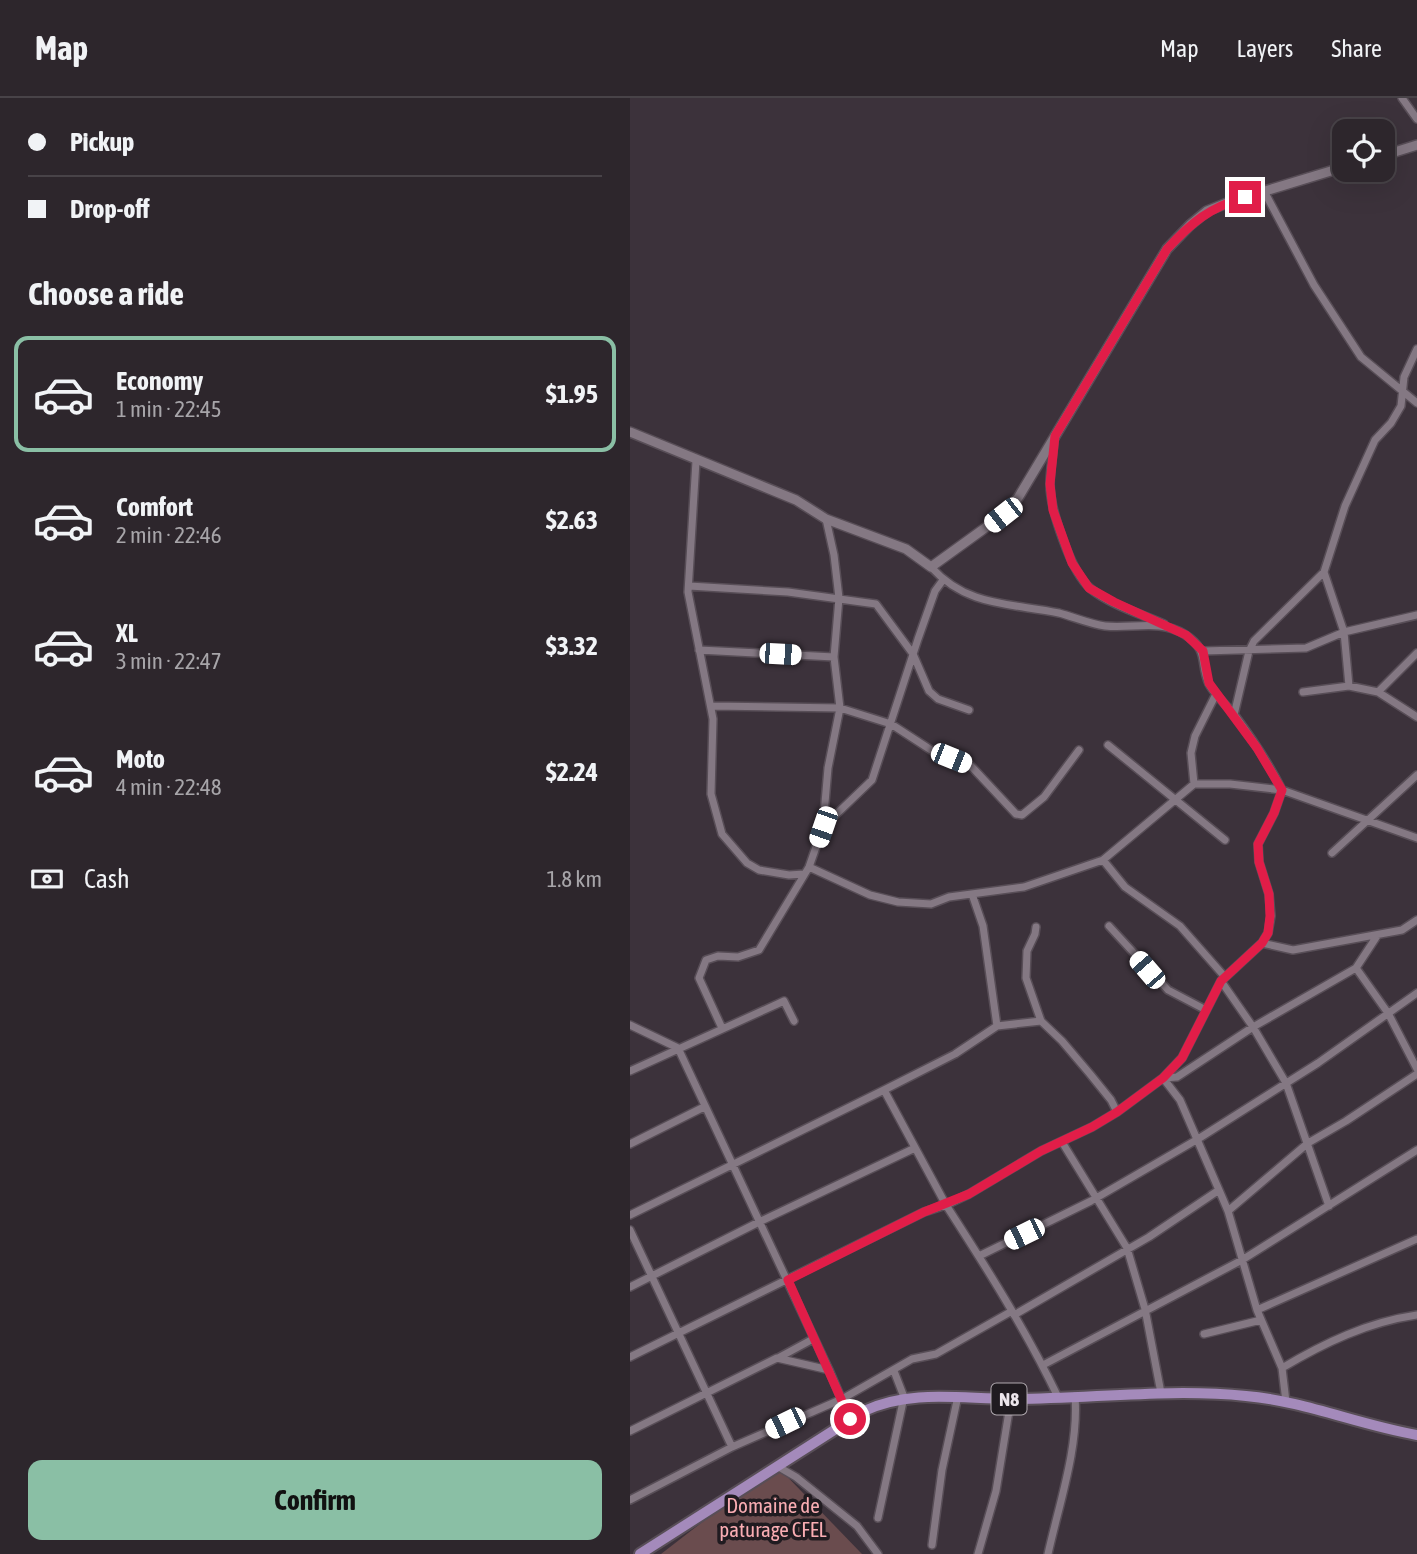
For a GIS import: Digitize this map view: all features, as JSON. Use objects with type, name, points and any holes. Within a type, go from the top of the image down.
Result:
[{"type":"main road","name":"N8","points":[[640,1554],[850,1419],[877,1405],[904,1397],[1011,1399],[1161,1393],[1245,1395],[1286,1402],[1417,1436]]},
{"type":"street","points":[[1402,98],[1417,119]]},
{"type":"street","points":[[1408,106],[1417,102]]},
{"type":"street","points":[[1395,152],[1417,145]]},
{"type":"street","points":[[931,567],[1003,515],[1017,498],[1167,249],[1190,225],[1207,211],[1332,171]]},
{"type":"street","points":[[1264,191],[1314,285],[1360,357],[1415,398]]},
{"type":"street","points":[[1234,715],[1249,651],[1254,641],[1324,572],[1345,506],[1375,440],[1391,423],[1401,406],[1404,377],[1417,349]]},
{"type":"street","points":[[630,432],[796,500],[825,519],[906,549],[959,590],[993,603],[1058,613],[1105,626],[1145,625],[1172,628]]},
{"type":"street","points":[[630,1357],[913,1218],[969,1194],[1041,1151],[1117,1112],[1163,1078],[1182,1058],[1223,979],[1262,943],[1268,933],[1269,894],[1259,862],[1258,844],[1282,790],[1268,764],[1216,694],[1205,673],[1203,651],[1186,635],[1089,588],[1072,563],[1053,510],[1050,484],[1055,436]]},
{"type":"street","points":[[696,461],[689,586],[713,719],[711,794],[722,834],[747,863],[759,870],[789,876],[807,870],[870,895],[898,902],[931,904],[949,897],[1024,887],[1103,860],[1194,784],[1230,784],[1282,790],[1417,838]]},
{"type":"street","points":[[722,1028],[699,978],[706,960],[718,956],[738,957],[759,950],[807,870],[823,827],[828,768],[840,708],[834,657],[839,598],[834,555],[825,519]]},
{"type":"street","points":[[1324,572],[1344,632],[1349,686]]},
{"type":"street","points":[[823,827],[872,780],[935,592],[943,580]]},
{"type":"street","points":[[689,586],[788,592],[876,604],[913,654],[929,691],[938,699],[969,710]]},
{"type":"street","points":[[1203,651],[1306,648],[1344,632],[1417,615]]},
{"type":"street","points":[[699,650],[834,657]]},
{"type":"street","points":[[1378,692],[1417,653]]},
{"type":"street","points":[[1303,692],[1349,686],[1378,692],[1417,717]]},
{"type":"street","points":[[1194,784],[1191,753],[1195,736],[1216,694]]},
{"type":"street","points":[[711,706],[840,708],[891,724],[931,750],[971,766],[1016,814],[1022,815],[1044,797],[1079,750]]},
{"type":"street","points":[[1108,745],[1225,840]]},
{"type":"street","points":[[1332,853],[1417,775]]},
{"type":"street","points":[[1103,860],[1125,887],[1180,926],[1223,979],[1286,1083],[1329,1206]]},
{"type":"street","points":[[972,894],[983,926],[997,1026]]},
{"type":"street","points":[[1262,943],[1293,950],[1402,930],[1417,920]]},
{"type":"street","points":[[1109,926],[1168,990],[1206,1010]]},
{"type":"street","points":[[1036,927],[1027,951],[1026,978],[1041,1021],[1090,1074],[1117,1112]]},
{"type":"street","points":[[1163,1078],[1177,1077],[1253,1027],[1356,968],[1377,936]]},
{"type":"street","points":[[1228,1211],[1308,1143],[1346,1121],[1417,1072],[1388,1013],[1356,968]]},
{"type":"street","points":[[979,1256],[1097,1198],[1198,1139],[1286,1083],[1417,993]]},
{"type":"street","points":[[630,1071],[784,1001],[794,1021]]},
{"type":"street","points":[[630,1215],[955,1054],[997,1026],[1041,1021]]},
{"type":"street","points":[[630,1025],[678,1048],[788,1280],[850,1419]]},
{"type":"street","points":[[1163,1078],[1180,1101],[1228,1211],[1257,1310],[1282,1367],[1286,1402]]},
{"type":"street","points":[[884,1090],[946,1205],[1013,1313],[1058,1397]]},
{"type":"street","points":[[630,1144],[704,1107]]},
{"type":"street","points":[[1062,1142],[1127,1248],[1145,1309],[1161,1393]]},
{"type":"street","points":[[630,1287],[915,1148]]},
{"type":"street","points":[[1043,1365],[1242,1259],[1417,1150]]},
{"type":"street","points":[[630,1500],[732,1447],[842,1399],[912,1359],[936,1354],[1149,1237],[1219,1190]]},
{"type":"street","points":[[630,1230],[732,1447]]},
{"type":"street","points":[[1257,1310],[1417,1238]]},
{"type":"street","points":[[1282,1367],[1324,1343],[1397,1317],[1417,1315]]},
{"type":"street","points":[[1205,1334],[1261,1320]]},
{"type":"street","points":[[630,1431],[813,1339]]},
{"type":"street","points":[[777,1358],[829,1370]]},
{"type":"street","points":[[878,1518],[904,1397],[894,1371]]},
{"type":"street","points":[[932,1545],[942,1470],[958,1396]]},
{"type":"street","points":[[1048,1554],[1073,1443],[1077,1417],[1075,1396]]},
{"type":"street","points":[[978,1554],[996,1491],[1011,1399]]},
{"type":"street","points":[[776,1465],[857,1526],[878,1554]]},
{"type":"green space","name":"Domaine de paturage CFEL","points":[[776,1465],[862,1554],[661,1554]]},
{"type":"route","points":[[850,1419],[788,1280],[924,1212],[969,1194],[1018,1163],[1117,1112],[1163,1078],[1182,1058],[1221,981],[1262,943],[1268,933],[1269,894],[1259,862],[1258,844],[1282,790],[1268,764],[1209,683],[1203,651],[1186,635],[1089,588],[1072,563],[1053,510],[1050,484],[1055,436],[1167,249],[1207,211],[1245,197]]}]
